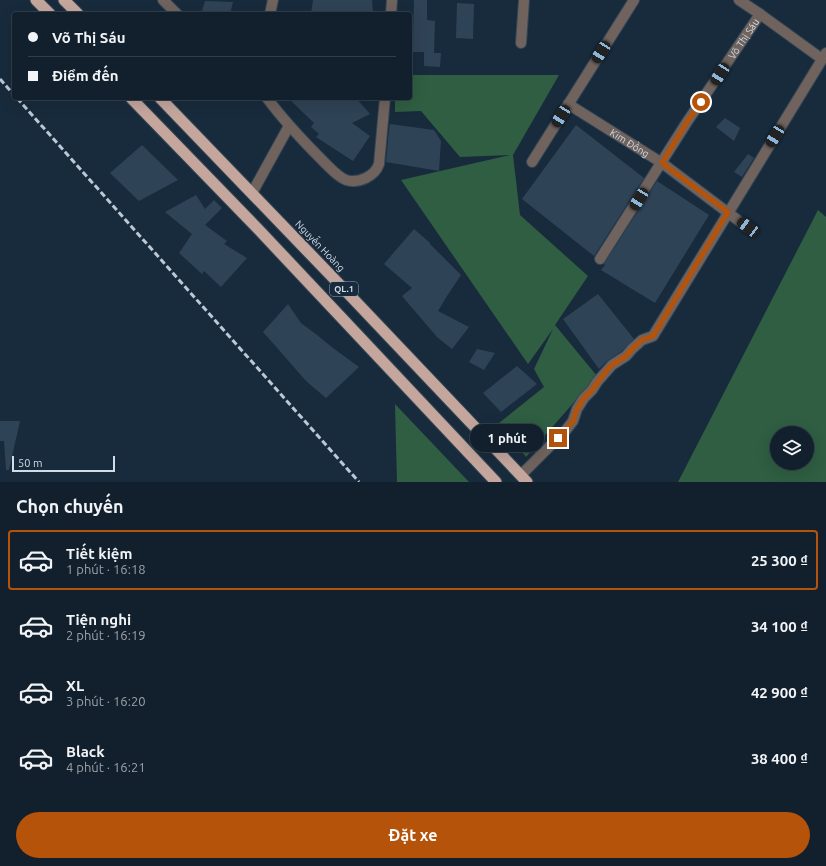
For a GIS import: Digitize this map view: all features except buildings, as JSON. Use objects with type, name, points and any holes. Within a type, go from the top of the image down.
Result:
[{"type":"highway","points":[[36,0],[48,12]]},
{"type":"highway","points":[[64,0],[76,12]]},
{"type":"highway","name":"QL.1","points":[[133,100],[260,230],[496,482]]},
{"type":"highway","name":"Nguyễn Hoàng","points":[[162,100],[524,478]]},
{"type":"street","points":[[163,0],[175,12]]},
{"type":"street","points":[[270,12],[273,0]]},
{"type":"street","points":[[391,12],[392,0]]},
{"type":"street","points":[[521,43],[524,0]]},
{"type":"street","points":[[532,162],[634,0]]},
{"type":"street","points":[[524,478],[566,430],[573,421],[577,409],[584,398],[612,365],[626,356],[642,340],[653,336],[824,56],[739,0]]},
{"type":"street","name":"Võ Thị Sáu","points":[[600,259],[687,122],[760,14]]},
{"type":"street","points":[[269,100],[304,143],[339,176],[347,180],[355,181],[364,179],[371,175],[377,169],[379,164],[385,100]]},
{"type":"street","name":"Kim Đồng","points":[[568,104],[662,163],[748,227]]},
{"type":"street","points":[[252,193],[289,126]]},
{"type":"green space","points":[[412,75],[559,75],[513,155],[520,215],[588,276],[555,325],[597,376],[526,457],[499,423],[544,387],[534,369],[553,329],[528,364],[401,180],[510,155],[460,157],[421,111],[395,112],[395,100],[412,100]]},
{"type":"green space","points":[[818,210],[826,217],[826,482],[678,482]]},
{"type":"green space","points":[[395,404],[469,482],[397,482]]},
{"type":"railway","points":[[0,79],[12,93]]},
{"type":"railway","points":[[19,100],[359,482]]},
{"type":"route","points":[[558,438],[573,421],[577,409],[584,398],[607,370],[626,356],[642,340],[653,336],[728,212],[662,163],[701,102]]}]
